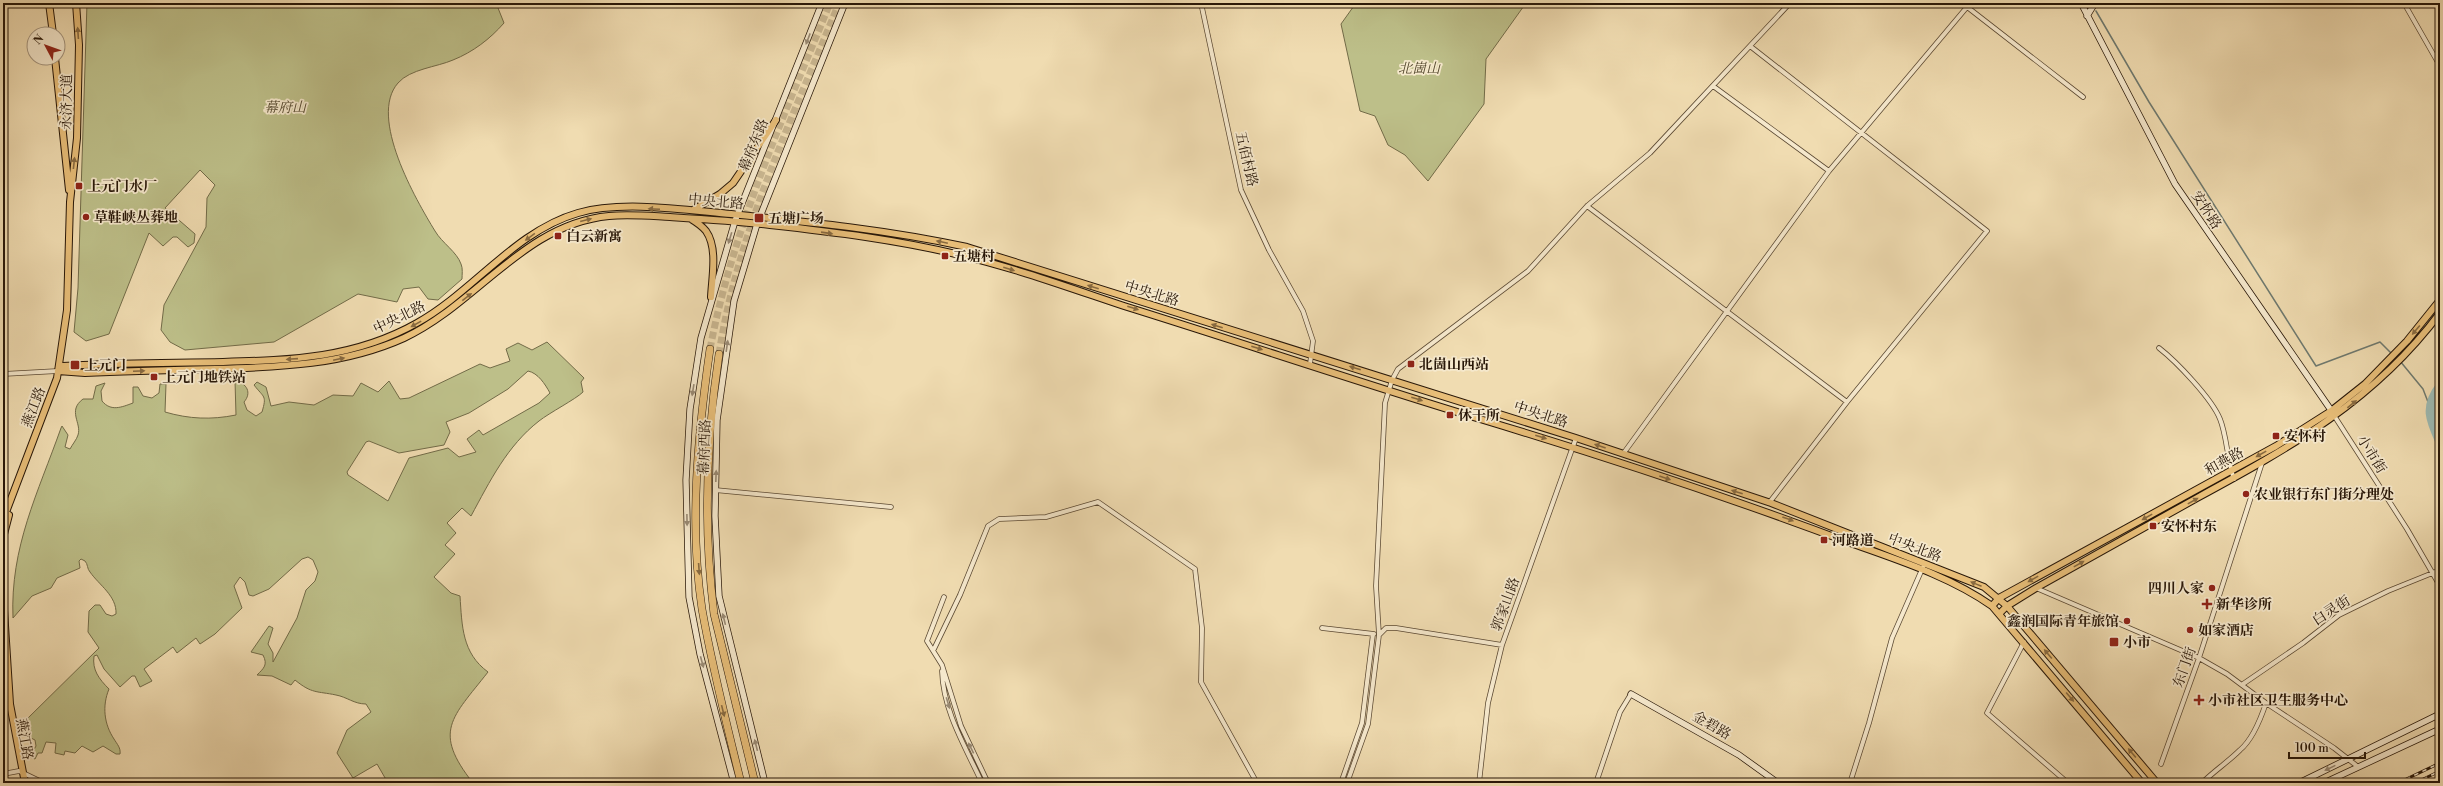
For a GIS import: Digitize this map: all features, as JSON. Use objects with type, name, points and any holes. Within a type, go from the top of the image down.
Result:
[{"type":"highway","name":"幕府西路","points":[[710,349],[699,451],[698,550],[702,607],[719,691],[741,783]]},
{"type":"highway","name":"幕府西路","points":[[719,354],[707,450],[706,494],[711,589],[714,614],[755,783]]},
{"type":"main road","points":[[49,3],[52,26]]},
{"type":"main road","name":"永济大道","points":[[61,370],[67,310],[70,202],[77,138],[79,45],[76,3]]},
{"type":"main road","name":"幕府东路","points":[[711,297],[735,221],[822,3]]},
{"type":"main road","name":"幕府西路","points":[[765,783],[719,596],[715,490],[717,420],[734,301],[759,216],[846,3]]},
{"type":"main road","name":"安怀路","points":[[2081,3],[2175,184],[2335,417]]},
{"type":"main road","points":[[2087,16],[2095,3]]},
{"type":"main road","name":"永济大道","points":[[56,66],[70,202]]},
{"type":"main road","points":[[693,210],[720,194],[733,183],[776,120]]},
{"type":"main road","name":"中央北路","points":[[61,370],[275,360],[340,353],[382,340],[419,322],[445,306],[531,236],[565,218],[596,208],[616,207],[693,210],[759,216],[908,235],[967,247],[1576,438],[1769,503],[1984,587],[2007,606],[2157,783]]},
{"type":"main road","name":"中央北路","points":[[61,370],[275,367],[341,359],[385,345],[422,328],[470,295],[522,251],[540,238],[562,227],[595,218],[616,215],[735,221],[906,244],[965,256],[1310,364],[1389,391],[1572,447],[1786,518],[1922,570],[1979,596],[1992,606],[2142,783]]},
{"type":"main road","points":[[691,219],[706,231],[710,240],[713,262],[711,297]]},
{"type":"main road","name":"幕府西路","points":[[711,297],[701,338],[690,409],[686,480],[689,597],[700,654],[734,783]]},
{"type":"main road","name":"和燕路","points":[[1992,606],[1999,598],[2276,446],[2331,411],[2365,384],[2407,341],[2440,300]]},
{"type":"main road","name":"和燕路","points":[[1999,614],[2007,606],[2036,588],[2262,463],[2335,417],[2370,389],[2412,348],[2440,313]]},
{"type":"main road","points":[[3,538],[9,512],[61,370]]},
{"type":"main road","name":"燕江路","points":[[3,520],[61,370]]},
{"type":"main road","points":[[3,594],[10,704],[20,772],[25,783]]},
{"type":"main road","name":"燕江路","points":[[3,651],[6,704],[21,783]]},
{"type":"main road","name":"金碧路","points":[[1631,694],[1739,755],[1778,783]]},
{"type":"main road","points":[[2299,783],[2440,714]]},
{"type":"main road","points":[[2324,783],[2357,766],[2440,729]]},
{"type":"street","name":"五佰村路","points":[[1201,3],[1241,190],[1269,250],[1303,311],[1313,341],[1310,364]]},
{"type":"street","points":[[1347,783],[1368,724],[1378,635],[1376,586],[1386,403],[1392,380],[1398,369],[1528,271],[1587,206],[1650,153],[1790,3]]},
{"type":"street","points":[[1962,3],[2083,98]]},
{"type":"street","points":[[2404,3],[2440,66]]},
{"type":"street","points":[[1623,454],[1830,171],[1967,7]]},
{"type":"street","points":[[1750,46],[1987,231],[1846,402],[1769,503]]},
{"type":"street","points":[[1713,86],[1830,171]]},
{"type":"street","points":[[1587,206],[1846,402]]},
{"type":"street","points":[[2159,348],[2171,358],[2211,403],[2221,420],[2234,479]]},
{"type":"street","name":"中央北路","points":[[3,374],[61,370]]},
{"type":"street","name":"小市街","points":[[2335,417],[2407,529],[2440,586]]},
{"type":"street","name":"郭家山路","points":[[1479,783],[1488,703],[1502,645],[1576,438]]},
{"type":"street","name":"东门街","points":[[2161,764],[2199,658],[2262,463]]},
{"type":"street","points":[[715,490],[891,507]]},
{"type":"street","points":[[934,650],[960,595],[988,526],[999,519],[1046,517],[1098,502],[1195,568],[1202,628],[1201,682],[1257,783]]},
{"type":"street","points":[[1850,783],[1869,723],[1892,638],[1925,563]]},
{"type":"street","name":"白灵街","points":[[2243,684],[2303,643],[2339,615],[2388,591],[2440,570]]},
{"type":"street","points":[[2036,588],[2199,658],[2243,684],[2266,703],[2348,758],[2357,766]]},
{"type":"street","points":[[944,597],[927,641],[942,665],[961,726],[988,783]]},
{"type":"street","points":[[1322,628],[1378,635]]},
{"type":"street","points":[[1378,635],[1386,628],[1396,628],[1502,645]]},
{"type":"street","points":[[1340,783],[1362,723],[1372,634]]},
{"type":"street","points":[[2024,642],[1987,713],[2068,783]]},
{"type":"street","points":[[942,665],[942,684],[956,728],[982,783]]},
{"type":"street","points":[[1596,783],[1620,712],[1631,694]]},
{"type":"street","points":[[2202,783],[2220,765],[2242,749],[2262,717],[2266,703]]},
{"type":"street","points":[[3,774],[20,772],[44,783]]},
{"type":"green space","name":"幕府山","points":[[87,3],[496,3],[504,23],[493,34],[474,49],[460,57],[409,74],[398,83],[390,98],[388,116],[398,158],[417,200],[435,231],[459,260],[462,267],[462,279],[438,300],[428,299],[419,287],[403,289],[397,302],[358,294],[274,342],[185,350],[170,342],[161,330],[164,305],[206,227],[207,198],[215,185],[200,170],[165,208],[195,234],[194,243],[188,247],[177,237],[173,237],[163,246],[149,233],[109,334],[86,341],[74,332],[78,288]]},
{"type":"green space","name":"北崮山","points":[[1356,3],[1526,3],[1486,59],[1484,104],[1428,181],[1405,155],[1388,145],[1375,116],[1360,111],[1341,24]]},
{"type":"green space","points":[[547,342],[584,378],[581,382],[583,392],[539,421],[518,441],[500,465],[471,516],[462,508],[447,523],[456,533],[445,545],[455,554],[434,577],[451,593],[460,596],[463,628],[468,648],[479,665],[488,672],[465,701],[457,714],[452,725],[450,737],[453,750],[460,765],[473,783],[388,783],[377,764],[353,778],[337,753],[347,730],[371,712],[366,704],[358,703],[340,696],[310,690],[295,680],[291,685],[272,676],[257,675],[262,670],[265,661],[263,655],[251,652],[269,626],[273,628],[268,644],[273,653],[273,662],[297,618],[306,590],[315,581],[318,572],[313,560],[308,557],[302,559],[269,589],[253,596],[249,595],[245,582],[240,577],[234,586],[242,608],[215,634],[200,644],[196,638],[177,653],[173,647],[144,669],[152,681],[140,687],[135,676],[132,676],[120,687],[104,669],[97,655],[94,656],[95,670],[102,682],[109,689],[105,702],[106,721],[119,748],[120,754],[116,754],[103,746],[93,752],[82,746],[75,753],[65,751],[64,755],[55,753],[56,743],[46,742],[42,753],[38,753],[35,759],[30,757],[36,746],[35,740],[29,737],[27,719],[99,648],[88,632],[89,611],[95,605],[100,605],[106,614],[112,616],[116,614],[116,608],[111,596],[89,571],[85,561],[81,559],[79,561],[80,568],[57,578],[51,588],[32,596],[13,618],[13,592],[16,568],[27,521],[35,498],[62,426],[68,435],[65,447],[70,449],[79,430],[75,412],[76,408],[83,399],[93,399],[96,386],[105,383],[101,391],[102,401],[109,407],[117,408],[133,403],[133,387],[138,387],[143,396],[152,398],[159,393],[160,384],[166,384],[165,412],[191,417],[218,418],[236,415],[235,381],[243,384],[247,389],[248,395],[244,402],[247,410],[256,416],[262,412],[264,402],[264,397],[254,385],[257,382],[266,387],[271,406],[289,402],[314,405],[333,395],[353,396],[361,383],[378,392],[389,381],[400,399],[409,398],[480,364],[490,368],[510,361],[506,349],[518,343],[532,350]],"holes":[[[528,371],[532,372],[541,379],[550,393],[539,403],[483,435],[479,430],[467,439],[476,452],[459,457],[448,448],[409,458],[388,501],[348,475],[347,472],[366,442],[369,441],[399,453],[444,445],[450,432],[446,422],[469,413],[508,389]]]},
{"type":"water","points":[[2440,381],[2440,439],[2430,416],[2429,403],[2430,396]]},
{"type":"waterway","points":[[2096,11],[2149,102],[2316,366],[2380,342],[2391,353]]},
{"type":"waterway","points":[[2400,361],[2423,389],[2428,402]]},
{"type":"waterway","points":[[2440,386],[2430,407],[2431,420],[2440,442]]},
{"type":"tunnel","points":[[710,349],[720,304],[746,216],[761,173],[830,3]]},
{"type":"tunnel","points":[[719,354],[739,263],[753,219],[786,132],[839,3]]},
{"type":"railway","points":[[2398,783],[2440,763]]},
{"type":"railway","points":[[2415,783],[2440,771]]},
{"type":"place","name":"上元门水厂","points":[[79,186]]},
{"type":"place","name":"草鞋峡丛葬地","points":[[86,217]]},
{"type":"place","name":"五塘广场","points":[[759,218]]},
{"type":"place","name":"白云新寓","points":[[558,236]]},
{"type":"place","name":"五塘村","points":[[945,256]]},
{"type":"place","name":"北崮山西站","points":[[1411,364]]},
{"type":"place","name":"上元门","points":[[75,365]]},
{"type":"place","name":"上元门地铁站","points":[[154,377]]},
{"type":"place","name":"休干所","points":[[1450,415]]},
{"type":"place","name":"安怀村","points":[[2276,436]]},
{"type":"place","name":"农业银行东门街分理处","points":[[2246,494]]},
{"type":"place","name":"安怀村东","points":[[2153,526]]},
{"type":"place","name":"河路道","points":[[1824,540]]},
{"type":"place","name":"四川人家","points":[[2212,588]]},
{"type":"place","name":"新华诊所","points":[[2207,604]]},
{"type":"place","name":"鑫润国际青年旅馆","points":[[2127,621]]},
{"type":"place","name":"如家酒店","points":[[2190,630]]},
{"type":"place","name":"小市","points":[[2114,642]]},
{"type":"place","name":"小市社区卫生服务中心","points":[[2199,700]]}]
